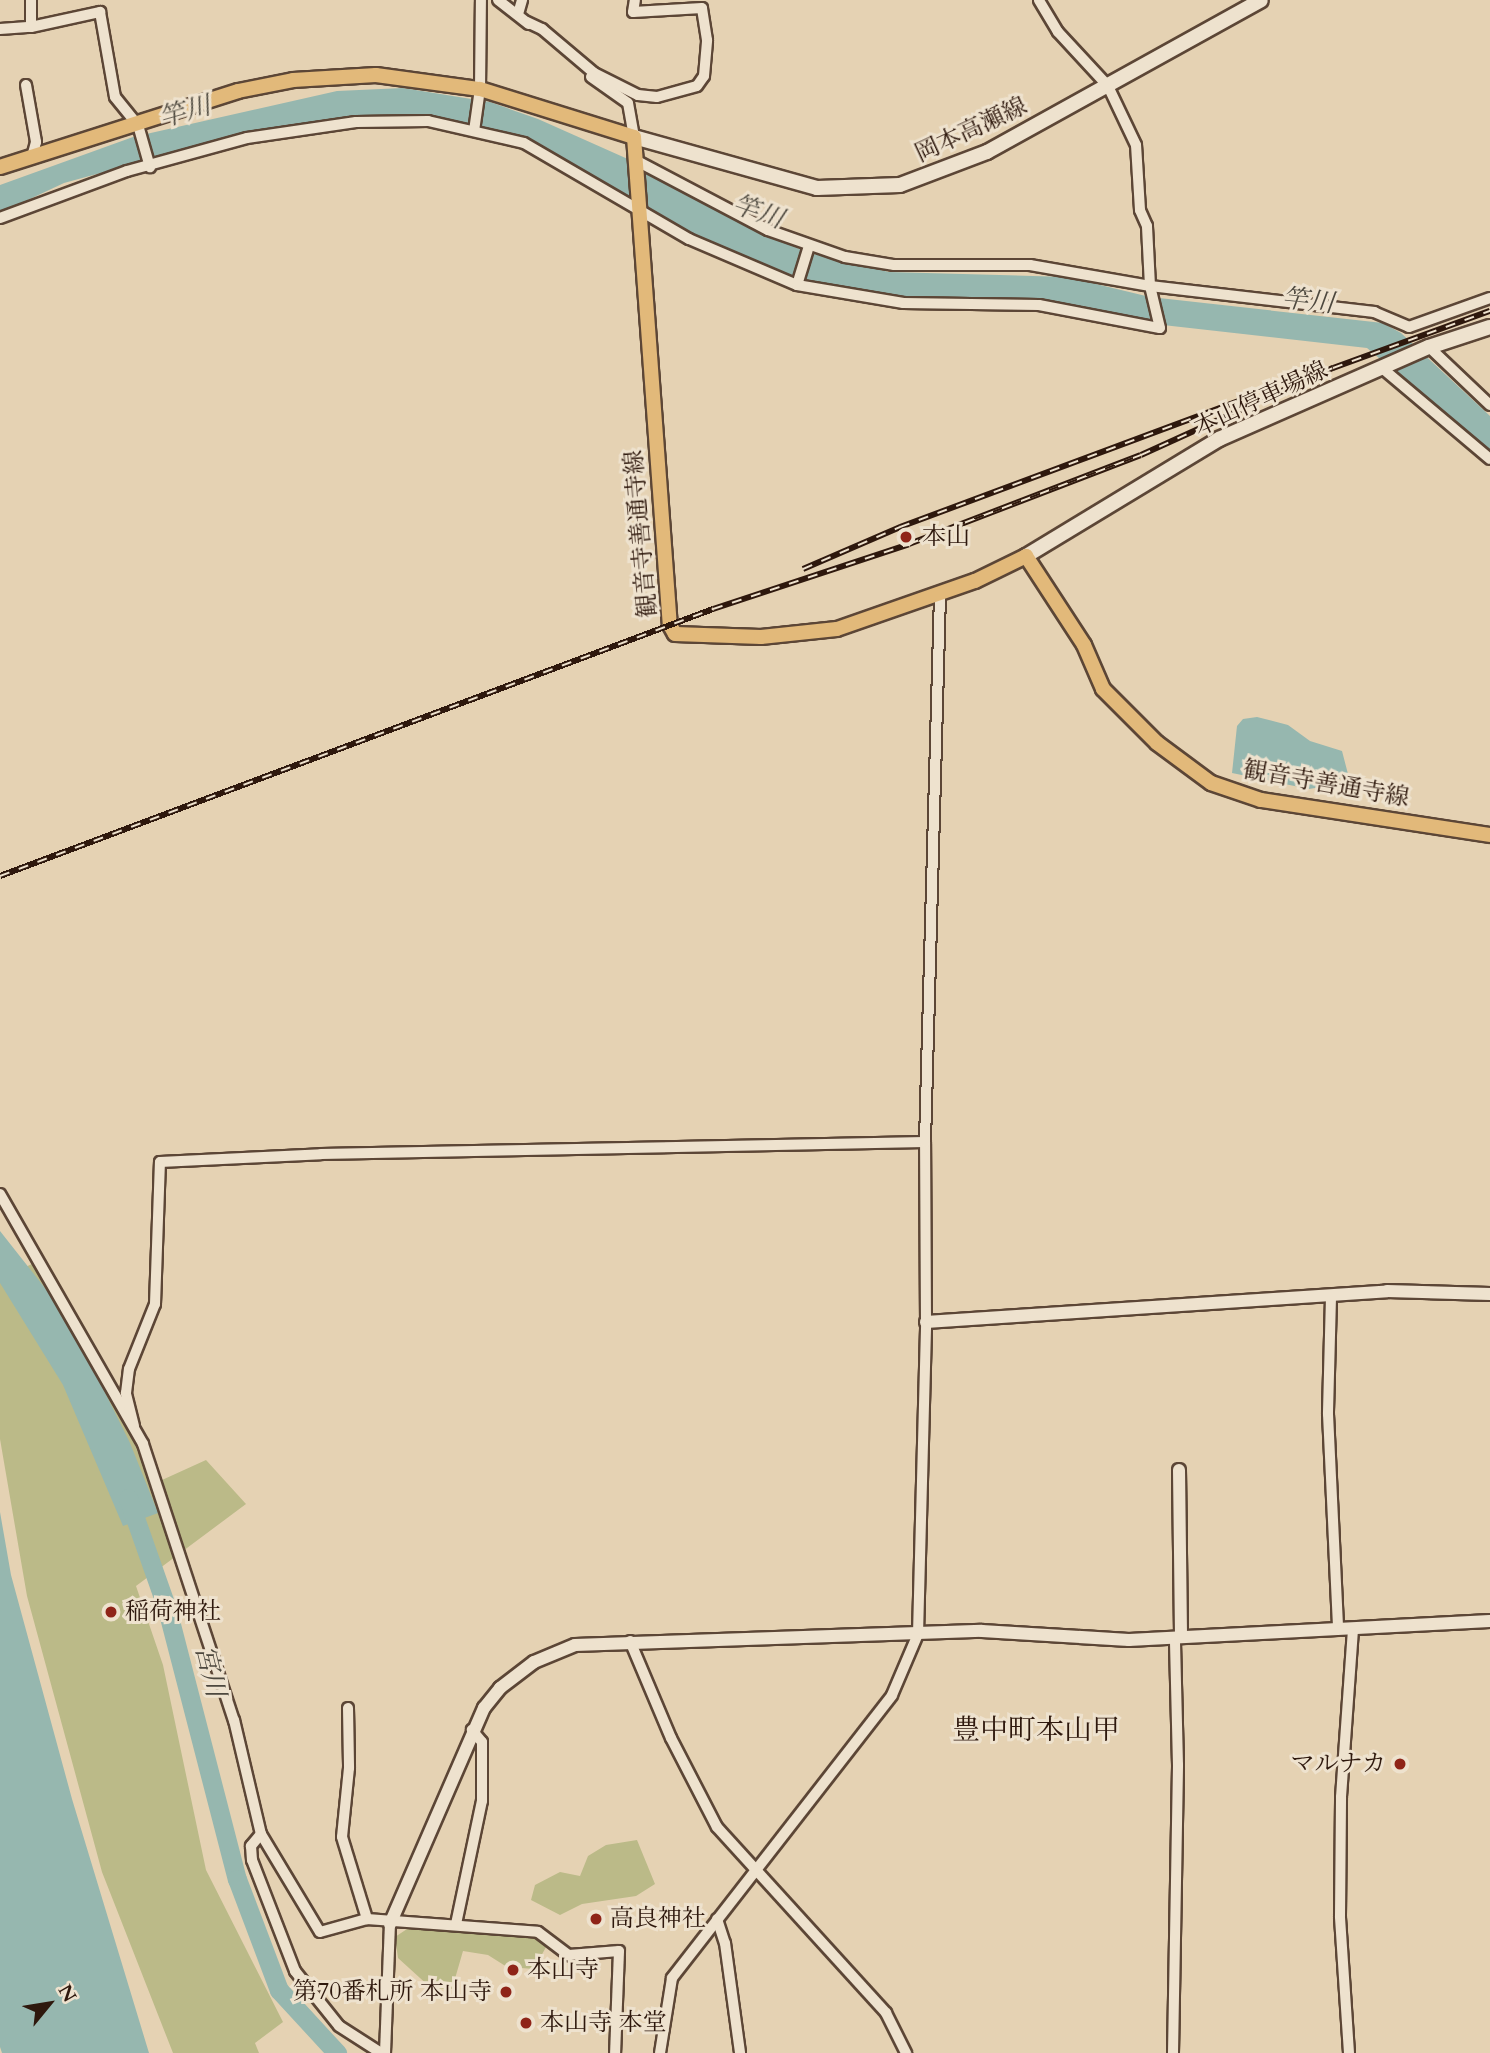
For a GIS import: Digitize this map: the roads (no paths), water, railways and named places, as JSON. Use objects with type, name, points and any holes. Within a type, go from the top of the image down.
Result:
[{"type":"main road","name":"岡本高瀬線","points":[[634,137],[817,188],[870,188],[958,167],[1261,0]]},
{"type":"main road","points":[[0,167],[139,129],[238,91],[293,80],[376,75],[480,93],[634,137]]},
{"type":"main road","name":"観音寺善通寺線","points":[[634,137],[638,162],[670,625],[676,634],[699,638],[815,632],[940,594],[1026,556],[1084,645],[1096,677],[1109,696],[1157,743],[1211,783],[1261,800],[1490,835]]},
{"type":"main road","name":"本山停車場線","points":[[1026,556],[1219,439],[1429,347],[1490,327]]},
{"type":"street","points":[[31,0],[31,27]]},
{"type":"street","points":[[475,130],[480,93],[481,0]]},
{"type":"street","points":[[498,0],[628,103],[634,137]]},
{"type":"street","points":[[518,14],[522,0]]},
{"type":"street","points":[[527,22],[542,29],[594,73],[638,94],[657,97],[697,86],[704,76],[707,40],[702,8],[634,12],[635,0]]},
{"type":"street","points":[[0,218],[149,164],[247,138],[356,122],[428,121],[524,143],[725,256],[798,284],[903,303],[1039,305],[1160,326],[1151,290],[1136,145],[1108,86],[1058,32],[1039,0]]},
{"type":"street","points":[[0,29],[31,27],[100,12],[115,97],[139,129],[149,164]]},
{"type":"street","points":[[26,85],[36,142],[32,158]]},
{"type":"street","points":[[638,162],[768,230],[809,248],[894,265],[1030,265],[1151,290],[1374,312],[1409,327],[1490,298]]},
{"type":"street","points":[[798,284],[809,248]]},
{"type":"street","points":[[1429,347],[1490,405]]},
{"type":"street","points":[[1382,368],[1490,459]]},
{"type":"street","points":[[660,2053],[671,1978],[892,1695],[918,1634],[926,1322],[925,1142],[940,594]]},
{"type":"street","points":[[615,2053],[619,1951],[569,1955],[538,1933],[456,1924],[390,1924],[368,1919],[320,1932],[261,1835],[214,1656],[134,1426],[127,1393],[129,1369],[155,1304],[160,1162],[321,1154],[925,1142]]},
{"type":"street","points":[[0,1194],[134,1426]]},
{"type":"street","points":[[926,1322],[1331,1297],[1387,1291],[1490,1294]]},
{"type":"street","points":[[1331,1297],[1328,1414],[1338,1628]]},
{"type":"street","points":[[1173,2053],[1178,1778],[1179,1470]]},
{"type":"street","points":[[261,1835],[251,1846],[252,1860],[295,1972],[339,2026],[383,2053],[390,1924],[472,1730],[500,1688],[534,1662],[575,1645],[982,1631],[1102,1640],[1490,1621]]},
{"type":"street","points":[[1349,2053],[1340,1916],[1341,1797],[1353,1628]]},
{"type":"street","points":[[631,1641],[671,1738],[717,1827],[886,2012],[906,2053]]},
{"type":"street","points":[[348,1708],[349,1768],[342,1837],[368,1919]]},
{"type":"street","points":[[456,1924],[482,1801],[482,1742],[472,1730]]},
{"type":"street","points":[[716,1919],[725,1943],[740,2053]]},
{"type":"water","points":[[403,88],[490,102],[538,119],[630,160],[805,252],[889,272],[1067,277],[1150,297],[1383,323],[1401,333],[1490,416],[1490,451],[1367,348],[1163,325],[1037,301],[921,300],[794,280],[708,244],[528,142],[432,116],[339,118],[243,134],[64,183],[0,213],[0,185],[133,137],[337,91]]},
{"type":"water","points":[[1257,717],[1288,725],[1310,741],[1342,751],[1348,774],[1327,786],[1309,789],[1232,773],[1237,726],[1243,719]]},
{"type":"water","points":[[0,1231],[67,1316],[130,1443],[158,1513],[123,1526],[63,1385],[0,1283]]},
{"type":"water","points":[[0,1512],[11,1575],[72,1799],[149,2053],[2,2053],[0,2047]]},
{"type":"waterway","name":"宮川","points":[[128,1498],[167,1609],[237,1879],[279,1990],[337,2053]]},
{"type":"railway","points":[[0,876],[713,609],[909,544],[1141,455],[1333,368],[1490,311]]},
{"type":"railway","points":[[803,569],[900,527],[1241,400]]},
{"type":"place","name":"本山","points":[[906,537]]},
{"type":"place","name":"稲荷神社","points":[[111,1612]]},
{"type":"place","name":"マルナカ","points":[[1400,1764]]},
{"type":"place","name":"高良神社","points":[[596,1919]]},
{"type":"place","name":"本山寺","points":[[513,1970]]},
{"type":"place","name":"第70番札所 本山寺","points":[[506,1992]]},
{"type":"place","name":"本山寺 本堂","points":[[526,2023]]},
{"type":"district","name":"豊中町本山甲","points":[[1036,1730]]},
{"type":"water label","name":"竿川","points":[[185,112]]},
{"type":"water label","name":"竿川","points":[[758,212]]},
{"type":"water label","name":"竿川","points":[[1308,301]]}]
